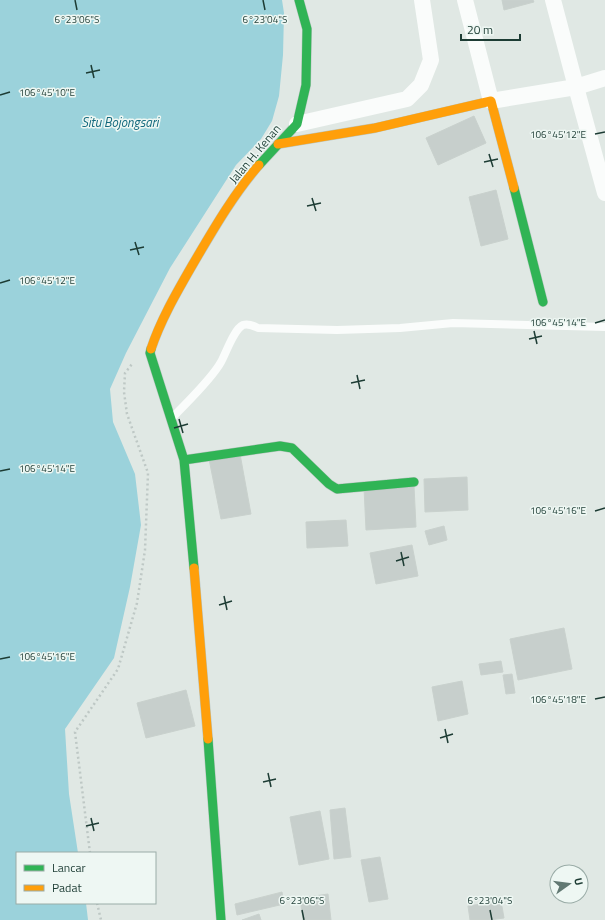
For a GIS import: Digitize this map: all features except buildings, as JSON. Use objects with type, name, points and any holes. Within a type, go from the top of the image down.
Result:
[{"type":"street","name":"Jalan H. Kenan","points":[[150,353],[157,331],[172,301],[210,235],[249,177],[296,124],[306,85],[307,29],[299,0]]},
{"type":"street","points":[[296,124],[406,99],[421,85],[432,60],[422,0]]},
{"type":"street","points":[[464,0],[543,302]]},
{"type":"street","points":[[554,0],[605,193]]},
{"type":"street","points":[[278,144],[375,128],[491,102],[576,86],[605,78]]},
{"type":"street","points":[[150,353],[184,460],[206,705],[221,920]]},
{"type":"street","points":[[184,460],[280,446],[292,448],[329,484],[337,489],[414,482]]},
{"type":"lane","points":[[171,419],[217,369],[237,331],[242,325],[249,324],[258,328],[337,330],[400,328],[453,323],[605,328]]},
{"type":"path","points":[[90,852],[75,732],[118,669],[137,603],[145,550],[148,472],[127,414],[124,392],[125,373],[136,359],[150,353]]},
{"type":"path","points":[[97,904],[101,920]]},
{"type":"water","name":"Situ Bojongsari","points":[[0,0],[282,0],[284,13],[283,55],[279,96],[272,121],[261,139],[236,165],[170,268],[126,353],[110,389],[113,422],[135,474],[141,525],[130,587],[114,658],[65,729],[69,794],[78,852],[16,852],[16,904],[86,904],[88,920],[0,920]]},
{"type":"traffic: fast","points":[[259,165],[297,124],[306,85],[307,29],[299,0]]},
{"type":"traffic: fast","points":[[514,188],[543,302]]},
{"type":"traffic: fast","points":[[151,349],[150,353],[184,460],[194,568]]},
{"type":"traffic: fast","points":[[184,460],[280,446],[292,448],[329,484],[337,489],[414,482]]},
{"type":"traffic: fast","points":[[208,739],[221,920]]},
{"type":"traffic: slow","points":[[278,144],[375,128],[491,101],[514,188]]},
{"type":"traffic: slow","points":[[151,349],[164,316],[193,264],[232,201],[259,165]]},
{"type":"traffic: slow","points":[[194,568],[208,739]]}]
